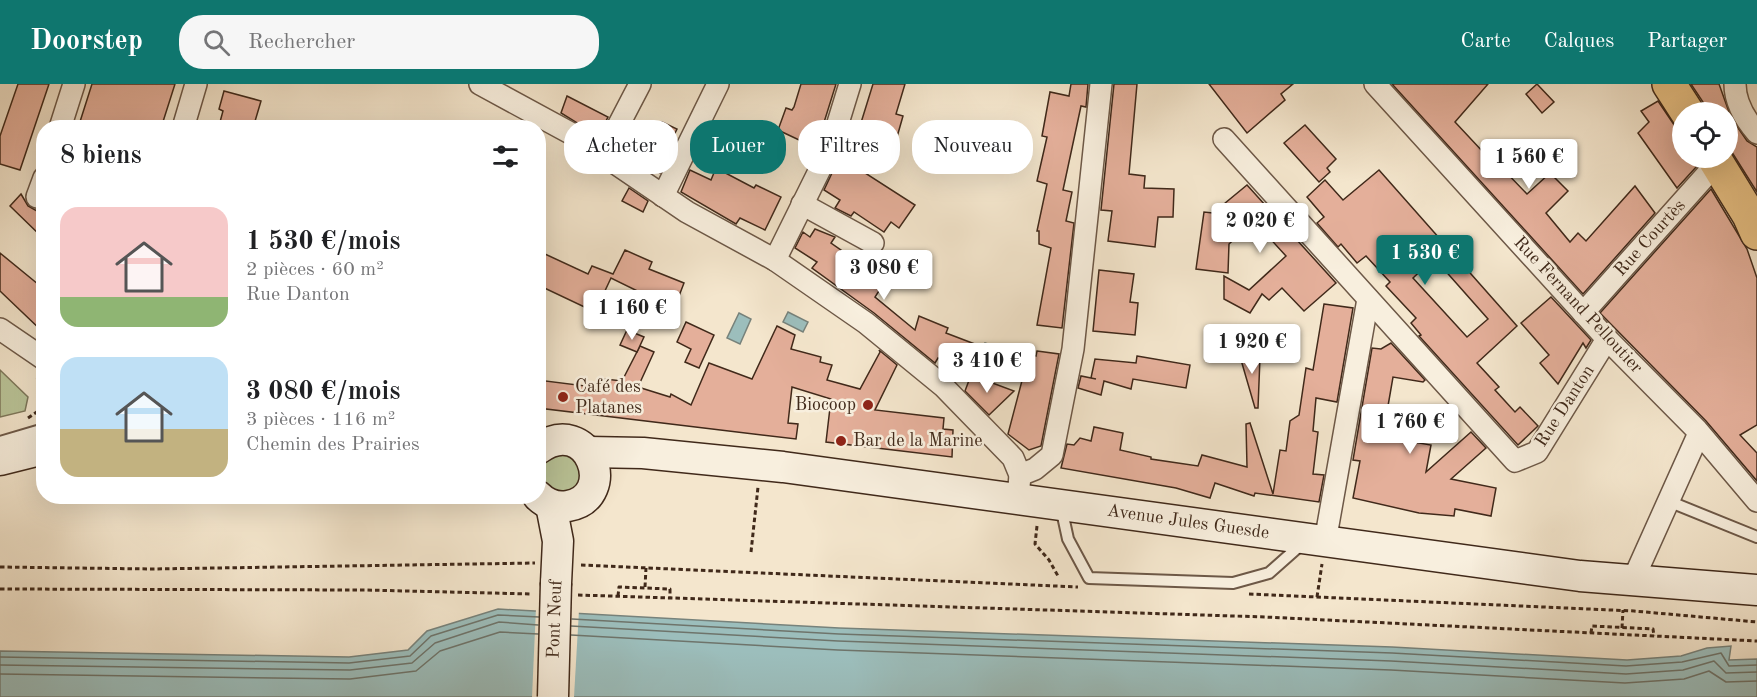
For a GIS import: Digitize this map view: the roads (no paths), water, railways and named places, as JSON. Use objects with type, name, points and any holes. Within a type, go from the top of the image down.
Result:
[{"type":"main road","points":[[1669,84],[1681,102]]},
{"type":"main road","points":[[1720,168],[1749,215],[1757,234]]},
{"type":"main road","points":[[546,443],[568,440],[592,462],[589,493],[553,502]]},
{"type":"main road","points":[[0,460],[36,451]]},
{"type":"main road","name":"Avenue Jules Guesde","points":[[592,462],[620,454],[654,454],[1019,486],[1061,504],[1317,549],[1580,576],[1757,590]]},
{"type":"main road","name":"Pont Neuf","points":[[553,502],[556,576],[553,697]]},
{"type":"street","points":[[63,120],[74,84]]},
{"type":"street","points":[[185,120],[196,84]]},
{"type":"street","points":[[480,84],[564,130]]},
{"type":"street","points":[[621,120],[640,84]]},
{"type":"street","points":[[663,196],[718,84]]},
{"type":"street","points":[[775,260],[830,148],[850,84]]},
{"type":"street","points":[[1019,486],[1052,455],[1073,349],[1101,84]]},
{"type":"street","name":"Rue Fernand Pelloutier","points":[[1375,84],[1607,339],[1699,433],[1757,501]]},
{"type":"street","points":[[1735,84],[1737,100],[1747,121],[1757,133]]},
{"type":"street","name":"Rue Danton","points":[[1224,140],[1515,461],[1537,452],[1607,339]]},
{"type":"street","name":"Rue Courtès","points":[[1584,313],[1708,168]]},
{"type":"street","points":[[631,174],[687,212],[775,260],[867,323],[943,386],[1013,458],[1019,486]]},
{"type":"street","points":[[802,204],[873,243]]},
{"type":"street","points":[[1317,549],[1368,298]]},
{"type":"street","points":[[0,329],[36,354]]},
{"type":"street","points":[[1633,580],[1699,433]]},
{"type":"lane","points":[[0,442],[36,431]]},
{"type":"lane","points":[[1668,501],[1757,537]]},
{"type":"lane","points":[[1061,504],[1068,539],[1089,578],[1233,583],[1269,573],[1317,549]]},
{"type":"water","points":[[788,312],[808,322],[803,332],[783,322]]},
{"type":"water","points":[[739,313],[751,319],[740,344],[727,338]]},
{"type":"water","points":[[985,343],[1009,351],[1004,363],[981,355]]},
{"type":"water","points":[[498,609],[839,628],[1392,647],[1627,660],[1681,656],[1707,648],[1731,646],[1729,660],[1757,659],[1757,697],[0,697],[0,651],[349,657],[408,650],[427,631]]},
{"type":"place","name":"Café des Platanes","points":[[563,397]]},
{"type":"place","name":"Biocoop","points":[[868,405]]},
{"type":"place","name":"Bar de la Marine","points":[[841,441]]}]
